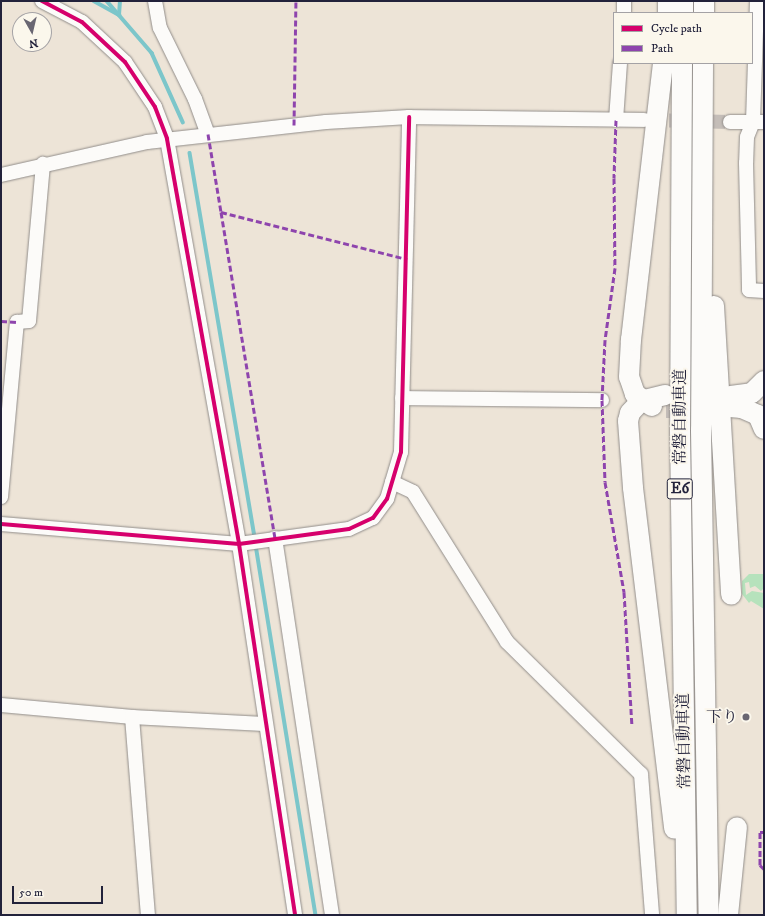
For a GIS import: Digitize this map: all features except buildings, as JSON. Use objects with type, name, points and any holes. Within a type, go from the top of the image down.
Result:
[{"type":"highway","points":[[668,1],[668,12]]},
{"type":"highway","points":[[683,1],[683,12]]},
{"type":"highway","points":[[704,1],[704,12]]},
{"type":"highway","points":[[641,401],[635,394],[629,377],[631,340],[663,64]]},
{"type":"highway","name":"常磐自動車道","points":[[682,64],[680,430],[687,915]]},
{"type":"highway","name":"常磐自動車道","points":[[703,64],[701,438],[709,915]]},
{"type":"highway","points":[[702,135],[731,594]]},
{"type":"highway","points":[[764,381],[752,393],[731,402],[758,415],[764,429]]},
{"type":"highway","points":[[666,401],[641,401],[630,413],[628,421],[633,488],[665,743],[680,915]]},
{"type":"highway","points":[[728,915],[737,827]]},
{"type":"street","points":[[42,1],[82,22],[126,62],[155,107],[167,140],[239,544],[264,724],[295,915]]},
{"type":"street","points":[[155,1],[160,28],[195,99],[208,134]]},
{"type":"street","points":[[624,1],[624,12]]},
{"type":"street","points":[[758,1],[759,122],[748,137],[746,163],[749,290],[764,291]]},
{"type":"street","points":[[616,120],[620,64]]},
{"type":"street","points":[[1,524],[239,544],[349,529],[373,518],[387,499],[401,452],[409,117]]},
{"type":"street","points":[[1,175],[43,164],[167,140],[208,134],[326,122],[409,117],[644,120]]},
{"type":"street","points":[[730,122],[759,122]]},
{"type":"street","points":[[1,497],[17,322],[29,321],[43,164]]},
{"type":"street","points":[[402,398],[602,400]]},
{"type":"street","points":[[392,482],[413,492],[506,642],[641,774],[652,915]]},
{"type":"street","points":[[275,538],[332,915]]},
{"type":"street","points":[[1,705],[132,716],[264,724]]},
{"type":"street","points":[[132,716],[148,915]]},
{"type":"green space","points":[[749,574],[764,574],[764,588],[761,591],[755,586],[750,588],[749,582],[745,583],[746,595],[752,591],[764,593],[764,609],[751,601],[749,603],[742,594],[742,581]]},
{"type":"waterway","points":[[94,1],[119,15],[120,1]]},
{"type":"waterway","points":[[107,1],[152,53],[183,122]]},
{"type":"waterway","points":[[190,153],[255,539]]},
{"type":"waterway","points":[[256,545],[316,915]]},
{"type":"tunnel","points":[[648,120],[730,122]]},
{"type":"tunnel","points":[[666,408],[718,408]]},
{"type":"marked path","points":[[294,125],[296,1]]},
{"type":"marked path","points":[[616,120],[614,178],[615,268],[605,340],[602,400],[605,482],[624,592],[632,726]]},
{"type":"marked path","points":[[208,134],[221,212],[407,259]]},
{"type":"marked path","points":[[221,212],[275,538]]},
{"type":"marked path","points":[[1,321],[17,322]]},
{"type":"marked path","points":[[764,832],[760,832],[760,865],[764,869]]},
{"type":"cycle path","points":[[42,1],[82,22],[125,62],[155,107],[167,139],[239,544],[295,915]]},
{"type":"cycle path","points":[[1,524],[239,544],[349,529],[373,518],[387,499],[401,452],[409,117]]},
{"type":"place","name":"下り","points":[[746,717]]}]
